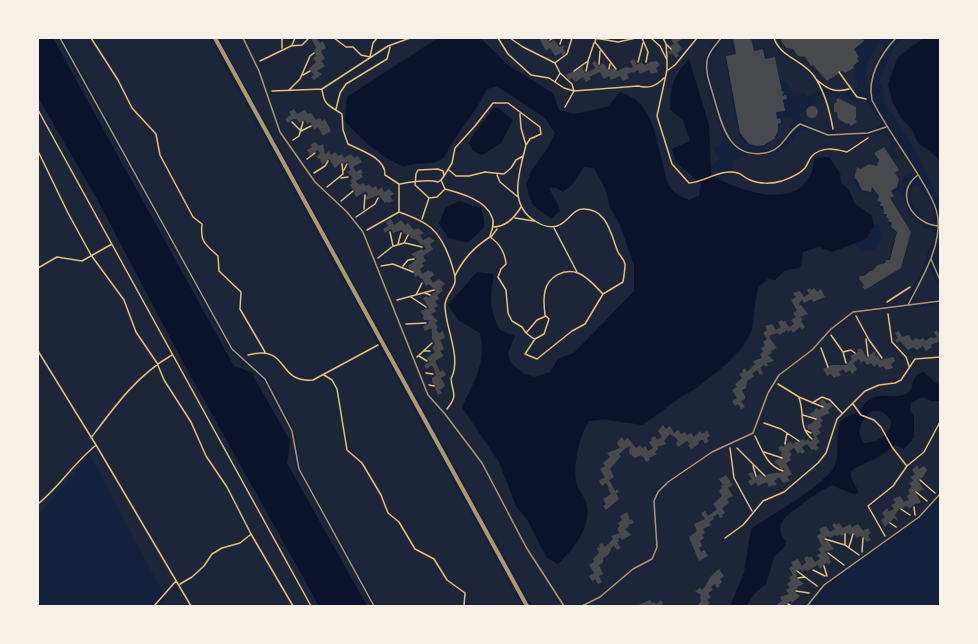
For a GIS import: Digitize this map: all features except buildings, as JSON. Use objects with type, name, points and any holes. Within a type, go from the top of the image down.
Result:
[{"type":"street","points":[[215,38],[527,606]]},
{"type":"lane","points":[[60,38],[232,350],[265,380],[292,431],[299,469],[374,606]]},
{"type":"lane","points":[[243,38],[280,132],[287,144],[310,175],[363,232],[428,395],[445,413],[482,463],[526,547],[564,606]]},
{"type":"lane","points":[[721,38],[707,60],[707,76],[725,135],[736,146],[751,153],[767,153],[783,144],[795,127],[800,124],[822,134],[835,135],[868,133],[887,127]]},
{"type":"lane","points":[[896,38],[879,61],[870,93],[887,127],[919,175],[938,217],[931,258],[907,307]]},
{"type":"lane","points":[[919,175],[908,185],[907,201],[923,223],[938,226]]},
{"type":"lane","points":[[931,258],[940,280]]},
{"type":"lane","points":[[582,606],[600,597],[633,569],[652,559],[657,547],[654,501],[658,492],[692,465],[753,433],[768,393],[779,375],[812,350],[828,332],[853,312],[907,307],[940,301]]},
{"type":"lane","points":[[807,606],[831,579],[916,519],[939,495]]},
{"type":"path","points":[[91,38],[118,80],[132,108],[156,134],[160,155],[193,217],[202,224],[201,236],[204,244],[219,256],[219,271],[241,292],[240,309],[266,352]]},
{"type":"path","points":[[282,38],[282,50]]},
{"type":"path","points":[[291,46],[295,38]]},
{"type":"path","points":[[255,64],[291,46],[302,45],[309,38]]},
{"type":"path","points":[[334,38],[346,47],[353,47],[361,55],[370,57]]},
{"type":"path","points":[[370,57],[373,43],[377,38]]},
{"type":"path","points":[[265,92],[322,88],[390,44],[410,38]]},
{"type":"path","points":[[498,38],[508,54],[531,75],[549,78],[574,91],[638,86],[647,88],[658,84],[665,78]]},
{"type":"path","points":[[510,38],[555,63],[560,73],[572,84],[574,91],[565,107]]},
{"type":"path","points":[[560,44],[562,38]]},
{"type":"path","points":[[555,63],[567,54],[572,38]]},
{"type":"path","points":[[586,71],[595,38],[618,42],[636,38]]},
{"type":"path","points":[[642,38],[648,52],[646,62]]},
{"type":"path","points":[[651,38],[660,46],[667,60]]},
{"type":"path","points":[[663,38],[671,49]]},
{"type":"path","points":[[667,70],[675,65],[697,38]]},
{"type":"path","points":[[774,38],[783,51],[830,89],[838,92],[850,89]]},
{"type":"path","points":[[595,42],[615,69]]},
{"type":"path","points":[[638,62],[643,42]]},
{"type":"path","points":[[336,110],[340,93],[346,84],[387,59],[390,44]]},
{"type":"path","points":[[666,44],[667,70],[657,116],[672,164],[689,183],[699,182],[716,174],[738,173],[749,180],[766,183],[778,182],[794,177],[805,168],[812,156],[821,150],[832,148],[847,152],[867,139]]},
{"type":"path","points":[[599,64],[600,50]]},
{"type":"path","points":[[289,90],[302,75],[310,56],[314,53]]},
{"type":"path","points":[[574,71],[588,61]]},
{"type":"path","points":[[609,69],[610,63]]},
{"type":"path","points":[[302,75],[310,71]]},
{"type":"path","points":[[839,72],[857,97],[872,100]]},
{"type":"path","points":[[555,82],[560,73]]},
{"type":"path","points":[[815,78],[830,114],[835,135]]},
{"type":"path","points":[[322,88],[324,102],[342,114],[343,130],[348,144],[365,151],[382,164],[385,175],[399,184],[441,180],[452,163],[455,148],[493,103],[508,103],[540,127],[541,134],[530,139],[526,146],[516,188],[525,215],[542,225],[554,227],[566,223],[574,212],[582,209],[595,211],[612,230],[619,254],[625,262],[623,282],[603,294],[585,324],[537,359],[525,354],[535,339],[544,334],[549,319],[546,316],[544,291],[549,281],[556,274],[567,271],[578,273]]},
{"type":"path","points":[[38,110],[311,606]]},
{"type":"path","points":[[520,112],[526,146]]},
{"type":"path","points":[[292,122],[301,131]]},
{"type":"path","points":[[301,131],[303,122]]},
{"type":"path","points":[[287,144],[301,131],[311,126]]},
{"type":"path","points":[[38,151],[91,255],[124,300],[136,332],[158,363],[164,380],[192,422],[206,456],[293,606]]},
{"type":"path","points":[[302,163],[315,153]]},
{"type":"path","points":[[448,170],[456,176],[485,172],[504,174],[512,168],[516,160],[524,155]]},
{"type":"path","points":[[310,175],[325,166],[328,161]]},
{"type":"path","points":[[342,164],[343,170]]},
{"type":"path","points":[[340,178],[347,164]]},
{"type":"path","points":[[444,176],[443,171],[438,169],[418,170],[415,185],[429,198],[437,197],[446,189]]},
{"type":"path","points":[[497,174],[500,182],[519,198]]},
{"type":"path","points":[[324,189],[340,178],[348,177]]},
{"type":"path","points":[[441,180],[446,189],[477,202],[492,216],[490,237]]},
{"type":"path","points":[[399,184],[399,212]]},
{"type":"path","points":[[338,203],[352,191]]},
{"type":"path","points":[[364,210],[365,195]]},
{"type":"path","points":[[353,219],[375,204],[378,198]]},
{"type":"path","points":[[422,220],[429,198]]},
{"type":"path","points":[[455,276],[471,252],[499,227],[514,218],[521,206]]},
{"type":"path","points":[[363,232],[399,212],[422,220],[435,230],[446,250],[455,276],[455,283],[446,299],[445,308],[455,372],[451,380],[455,391],[454,399],[445,413]]},
{"type":"path","points":[[514,218],[536,221]]},
{"type":"path","points":[[492,227],[499,227]]},
{"type":"path","points":[[554,227],[578,273],[603,294]]},
{"type":"path","points":[[390,232],[393,246]]},
{"type":"path","points":[[398,245],[401,234]]},
{"type":"path","points":[[404,243],[408,235]]},
{"type":"path","points":[[490,237],[497,241],[506,257],[506,264],[498,277],[506,290],[508,313],[512,321],[535,339]]},
{"type":"path","points":[[375,260],[393,246],[404,243],[423,247]]},
{"type":"path","points":[[38,268],[57,257],[82,261],[112,244]]},
{"type":"path","points":[[402,267],[408,260],[414,259]]},
{"type":"path","points":[[377,266],[393,264],[413,272]]},
{"type":"path","points":[[876,309],[920,281]]},
{"type":"path","points":[[416,295],[422,283]]},
{"type":"path","points":[[390,302],[434,290]]},
{"type":"path","points":[[424,292],[430,295]]},
{"type":"path","points":[[410,297],[426,307]]},
{"type":"path","points":[[888,309],[892,342],[906,357],[909,367]]},
{"type":"path","points":[[853,312],[866,336],[882,358]]},
{"type":"path","points":[[526,333],[537,320],[546,316]]},
{"type":"path","points":[[399,325],[426,324]]},
{"type":"path","points":[[828,332],[843,352],[846,363]]},
{"type":"path","points":[[866,336],[868,356]]},
{"type":"path","points":[[238,355],[266,352],[274,355],[290,375],[304,381],[324,375],[382,342]]},
{"type":"path","points":[[413,360],[432,343]]},
{"type":"path","points":[[819,343],[828,367]]},
{"type":"path","points":[[423,350],[430,351]]},
{"type":"path","points":[[843,352],[851,350],[855,354]]},
{"type":"path","points":[[38,351],[191,606]]},
{"type":"path","points":[[91,438],[129,388],[158,363],[173,354]]},
{"type":"path","points":[[418,355],[427,361]]},
{"type":"path","points":[[906,357],[915,359],[940,357]]},
{"type":"path","points":[[725,538],[743,525],[763,501],[784,492],[818,463],[826,453],[833,427],[865,391],[901,380],[915,359]]},
{"type":"path","points":[[420,375],[433,374]]},
{"type":"path","points":[[324,375],[332,380],[337,389],[347,450],[363,463],[388,513],[399,522],[415,549],[434,559],[447,580],[465,593],[464,606]]},
{"type":"path","points":[[775,382],[799,398],[823,407]]},
{"type":"path","points":[[812,403],[822,397],[830,400],[843,414]]},
{"type":"path","points":[[799,398],[802,405],[804,430],[812,439]]},
{"type":"path","points":[[853,404],[861,415],[873,420],[881,427],[892,447],[907,466]]},
{"type":"path","points":[[802,414],[816,419]]},
{"type":"path","points":[[757,422],[788,432],[799,441]]},
{"type":"path","points":[[887,539],[868,506],[893,486],[907,466],[924,452],[940,422]]},
{"type":"path","points":[[804,430],[811,433]]},
{"type":"path","points":[[785,444],[788,432]]},
{"type":"path","points":[[753,433],[767,461],[776,469],[783,471]]},
{"type":"path","points":[[733,442],[765,476]]},
{"type":"path","points":[[729,444],[734,478],[753,512]]},
{"type":"path","points":[[38,504],[96,445]]},
{"type":"path","points":[[763,452],[782,458]]},
{"type":"path","points":[[753,465],[756,477]]},
{"type":"path","points":[[920,480],[939,495]]},
{"type":"path","points":[[916,492],[931,504]]},
{"type":"path","points":[[901,509],[916,519]]},
{"type":"path","points":[[890,523],[900,530]]},
{"type":"path","points":[[179,584],[192,577],[212,555],[222,548],[240,543],[250,534]]},
{"type":"path","points":[[845,534],[845,545]]},
{"type":"path","points":[[849,547],[853,534]]},
{"type":"path","points":[[862,557],[863,538]]},
{"type":"path","points":[[825,539],[845,545],[862,557]]},
{"type":"path","points":[[828,553],[846,568]]},
{"type":"path","points":[[824,566],[826,577]]},
{"type":"path","points":[[813,570],[831,579]]},
{"type":"path","points":[[797,572],[821,589]]},
{"type":"path","points":[[798,578],[805,577]]},
{"type":"path","points":[[154,606],[176,580]]},
{"type":"path","points":[[796,591],[815,596]]},
{"type":"path","points":[[788,604],[792,606]]},
{"type":"shaded area","points":[[38,38],[53,38],[234,366],[251,372],[290,441],[287,463],[367,606],[319,606],[183,362],[97,199],[38,97]]},
{"type":"shaded area","points":[[53,38],[57,38],[230,352],[262,380],[290,431],[297,469],[372,606],[367,606],[287,463],[290,440],[251,372],[234,367]]},
{"type":"shaded area","points":[[63,38],[209,38],[522,606],[377,606],[301,469],[295,432],[270,383],[232,347]]},
{"type":"shaded area","points":[[219,38],[438,38],[347,97],[345,121],[359,137],[389,161],[411,164],[434,163],[443,158],[477,109],[487,89],[497,86],[545,118],[555,133],[548,149],[539,159],[526,184],[532,204],[551,218],[558,203],[548,187],[557,188],[584,167],[594,168],[605,188],[610,207],[620,225],[634,265],[634,291],[623,304],[573,353],[558,359],[550,372],[535,377],[524,374],[511,363],[490,308],[489,297],[493,274],[458,320],[480,333],[482,343],[481,363],[462,408],[499,462],[516,506],[528,521],[546,558],[580,538],[585,524],[587,511],[577,485],[575,470],[579,443],[589,421],[629,423],[659,414],[719,370],[740,351],[752,330],[758,291],[768,279],[775,280],[784,271],[800,267],[803,252],[819,247],[832,252],[854,243],[863,252],[869,251],[877,247],[881,239],[877,224],[874,226],[871,215],[855,204],[849,190],[841,183],[840,173],[810,176],[797,190],[766,195],[750,192],[722,181],[724,175],[729,175],[726,172],[734,167],[733,161],[747,155],[771,154],[780,150],[802,129],[825,137],[885,132],[890,137],[890,148],[884,146],[874,152],[878,160],[877,166],[869,164],[861,168],[857,166],[853,180],[860,191],[871,193],[872,188],[896,234],[888,260],[857,279],[864,285],[862,288],[864,291],[902,268],[911,232],[891,199],[895,191],[901,192],[909,211],[924,229],[932,229],[935,238],[931,243],[921,273],[906,301],[902,305],[867,307],[870,310],[940,304],[940,385],[929,376],[912,383],[912,389],[905,394],[873,397],[859,411],[842,421],[838,434],[836,463],[833,469],[819,484],[751,529],[744,573],[730,606],[532,606]],"holes":[[[487,119],[496,145],[490,150],[479,127]]]},
{"type":"shaded area","points":[[438,38],[480,38],[509,66],[553,93],[559,110],[574,114],[607,107],[620,92],[632,97],[647,113],[652,123],[669,185],[676,193],[689,200],[699,196],[701,184],[676,162],[672,149],[690,141],[683,120],[670,110],[674,82],[679,71],[689,59],[709,125],[711,176],[749,191],[777,195],[790,193],[801,187],[811,174],[815,158],[829,157],[840,173],[841,183],[849,190],[855,204],[871,215],[874,226],[866,239],[832,252],[819,247],[803,252],[801,267],[784,271],[775,280],[767,279],[758,287],[752,330],[742,347],[725,365],[698,387],[642,425],[604,419],[589,421],[579,443],[575,470],[577,485],[586,502],[587,519],[576,544],[558,564],[547,558],[528,521],[516,506],[499,462],[462,407],[481,363],[482,343],[480,333],[458,320],[448,305],[477,272],[494,274],[491,296],[494,316],[500,330],[515,336],[508,353],[511,363],[524,374],[535,377],[550,372],[558,359],[574,353],[634,291],[634,265],[620,225],[610,207],[605,188],[594,168],[584,167],[572,185],[563,192],[549,187],[560,211],[551,219],[532,204],[526,185],[531,171],[548,148],[555,133],[545,118],[497,86],[487,89],[446,154],[436,162],[404,167],[372,147],[345,121],[347,97]]},
{"type":"shaded area","points":[[480,38],[716,38],[704,59],[704,75],[723,137],[719,146],[714,148],[714,152],[720,158],[713,165],[711,165],[709,125],[689,59],[679,70],[683,120],[690,141],[672,149],[676,162],[701,184],[699,196],[689,200],[678,195],[669,186],[651,120],[607,107],[574,114],[559,110],[542,85],[509,66]]},
{"type":"shaded area","points":[[724,38],[773,38],[781,52],[803,68],[824,88],[807,97],[804,93],[793,97],[786,81],[781,81],[775,57],[766,57],[764,48],[725,56],[739,135],[748,146],[762,148],[761,150],[749,149],[735,143],[725,128],[709,75],[708,63]]},
{"type":"shaded area","points":[[775,38],[782,38],[786,47],[805,58],[819,73],[842,71],[845,73],[854,68],[857,91],[838,93],[823,84],[798,60],[785,52],[777,44]]},
{"type":"shaded area","points":[[904,38],[924,38],[901,54],[896,61],[888,80],[892,101],[912,129],[914,136],[937,157],[940,164],[940,202],[915,149],[885,103],[879,82],[892,53]]},
{"type":"shaded area","points":[[924,38],[940,38],[940,164],[937,157],[918,143],[912,129],[901,118],[892,101],[888,85],[898,57]]},
{"type":"shaded area","points":[[881,39],[885,47],[877,60],[867,87],[866,68]]},
{"type":"shaded area","points":[[826,91],[855,101],[866,101],[881,124],[866,131],[838,134],[823,117],[831,133],[812,127],[799,114],[806,111],[809,117],[816,116],[818,111],[813,105],[816,104],[814,97]],"holes":[[[838,98],[856,107],[856,123],[851,126],[838,119],[837,112],[834,112],[834,105]]]},
{"type":"shaded area","points":[[38,97],[97,199],[183,362],[319,606],[158,606],[165,597],[90,455],[38,516]]},
{"type":"shaded area","points":[[493,108],[498,108],[513,120],[501,143],[482,155],[473,151],[469,143]]},
{"type":"shaded area","points":[[790,116],[793,120],[784,139],[772,149],[766,150],[765,146],[777,134],[780,119]]},
{"type":"shaded area","points":[[896,146],[899,147],[913,171],[903,179],[902,186],[898,185],[899,179],[895,173],[899,170],[893,161],[899,157],[893,150]]},
{"type":"shaded area","points":[[914,186],[921,188],[932,205],[934,216],[931,221],[925,221],[913,205],[911,195]]},
{"type":"shaded area","points":[[459,201],[481,208],[484,219],[484,227],[468,243],[448,238],[439,224],[445,208]]},
{"type":"shaded area","points":[[928,267],[940,286],[940,298],[917,303],[913,300]]},
{"type":"shaded area","points":[[924,372],[940,385],[940,401],[931,401],[923,397],[911,403],[914,438],[904,449],[895,445],[851,471],[851,478],[859,493],[853,494],[832,485],[788,515],[780,529],[786,541],[785,546],[774,557],[766,584],[755,593],[746,606],[730,606],[744,573],[751,529],[802,496],[830,473],[836,463],[838,431],[842,420],[857,412],[874,397],[906,394],[919,374]],"holes":[[[872,411],[881,412],[887,416],[891,421],[891,426],[883,437],[874,442],[864,443],[861,439],[860,426]]]},
{"type":"shaded area","points":[[923,397],[931,401],[940,401],[940,494],[919,517],[824,585],[807,606],[746,606],[755,593],[766,584],[774,557],[785,546],[781,532],[784,518],[833,485],[841,490],[858,488],[851,478],[851,471],[877,459],[890,449],[904,427],[910,403]]},
{"type":"shaded area","points":[[872,411],[885,414],[891,421],[889,430],[874,442],[864,443],[861,439],[860,425]]}]
